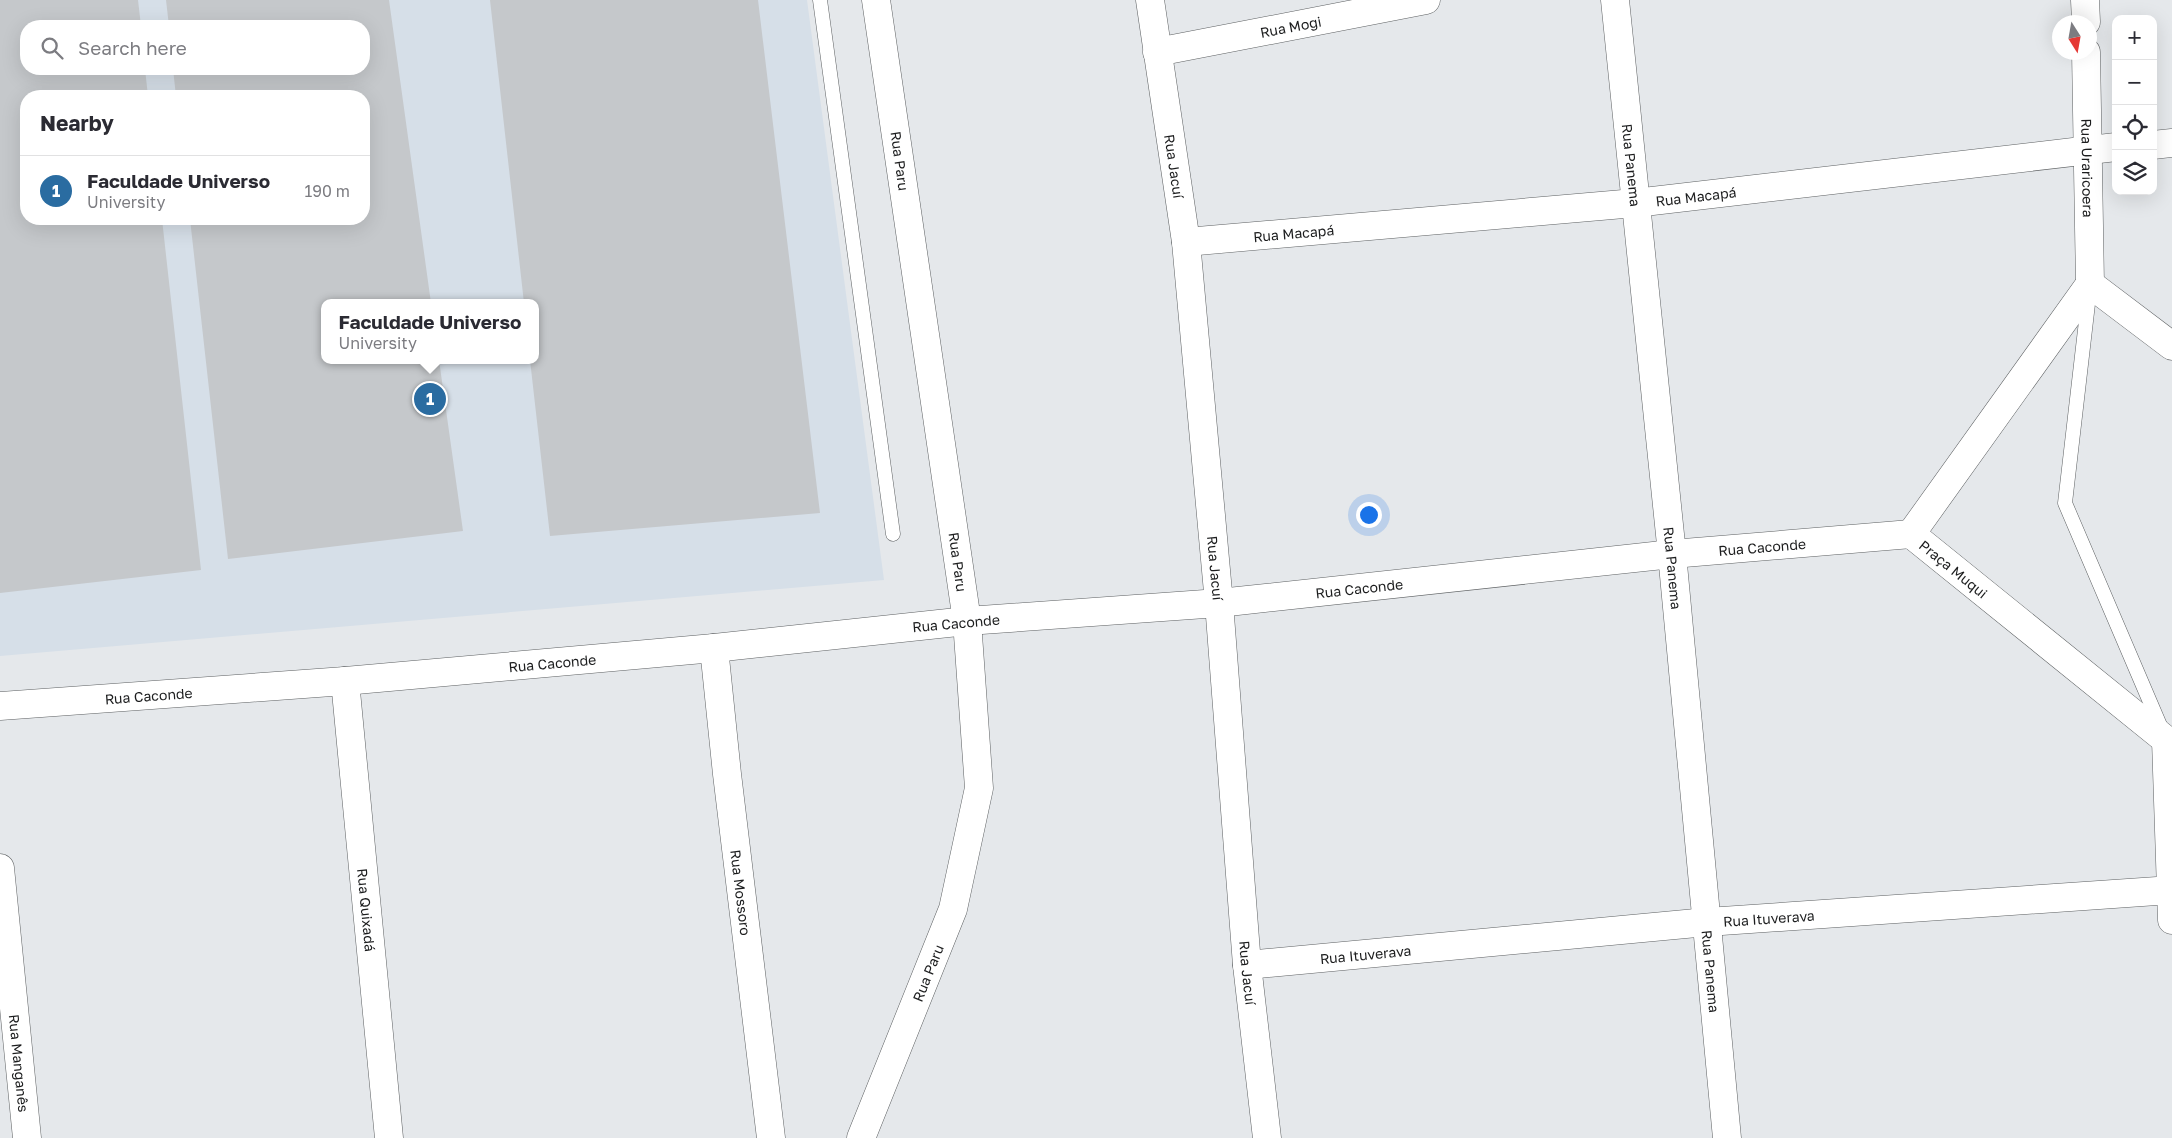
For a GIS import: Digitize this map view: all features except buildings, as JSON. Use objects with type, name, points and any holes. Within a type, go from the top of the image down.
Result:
[{"type":"street","name":"Rua Paru","points":[[861,1138],[953,909],[979,788],[967,621],[876,0]]},
{"type":"street","name":"Rua Jacuí","points":[[1150,0],[1186,242],[1219,602],[1246,965],[1267,1138]]},
{"type":"street","name":"Rua Mogi","points":[[1157,52],[1426,0]]},
{"type":"street","name":"Rua Panema","points":[[1616,0],[1635,203],[1672,554],[1727,1138]]},
{"type":"street","points":[[2085,0],[2086,15]]},
{"type":"street","name":"Rua Uraricoera","points":[[2086,60],[2090,284]]},
{"type":"street","points":[[2157,145],[2172,143]]},
{"type":"street","name":"Rua Macapá","points":[[1186,242],[1635,203],[2112,147]]},
{"type":"street","points":[[2090,284],[2172,346]]},
{"type":"street","name":"Praça Muqui","points":[[2090,284],[1911,534],[2169,736]]},
{"type":"street","name":"Rua Caconde","points":[[0,706],[345,682],[714,648],[967,621],[1219,602],[1672,554],[1911,534]]},
{"type":"street","name":"Rua Mossoro","points":[[714,648],[728,784],[771,1138]]},
{"type":"street","name":"Rua Quixadá","points":[[345,682],[389,1138]]},
{"type":"street","points":[[2169,736],[2172,920]]},
{"type":"street","name":"Rua Manganês","points":[[0,868],[27,1138]]},
{"type":"street","name":"Rua Ituverava","points":[[1246,965],[1707,922],[2171,890]]},
{"type":"lane","points":[[820,0],[893,534]]},
{"type":"lane","points":[[2090,284],[2065,504],[2169,736]]},
{"type":"shaded area","points":[[0,0],[807,0],[884,580],[0,656]]},
{"type":"place","name":"Faculdade Universo","points":[[430,399]]}]
